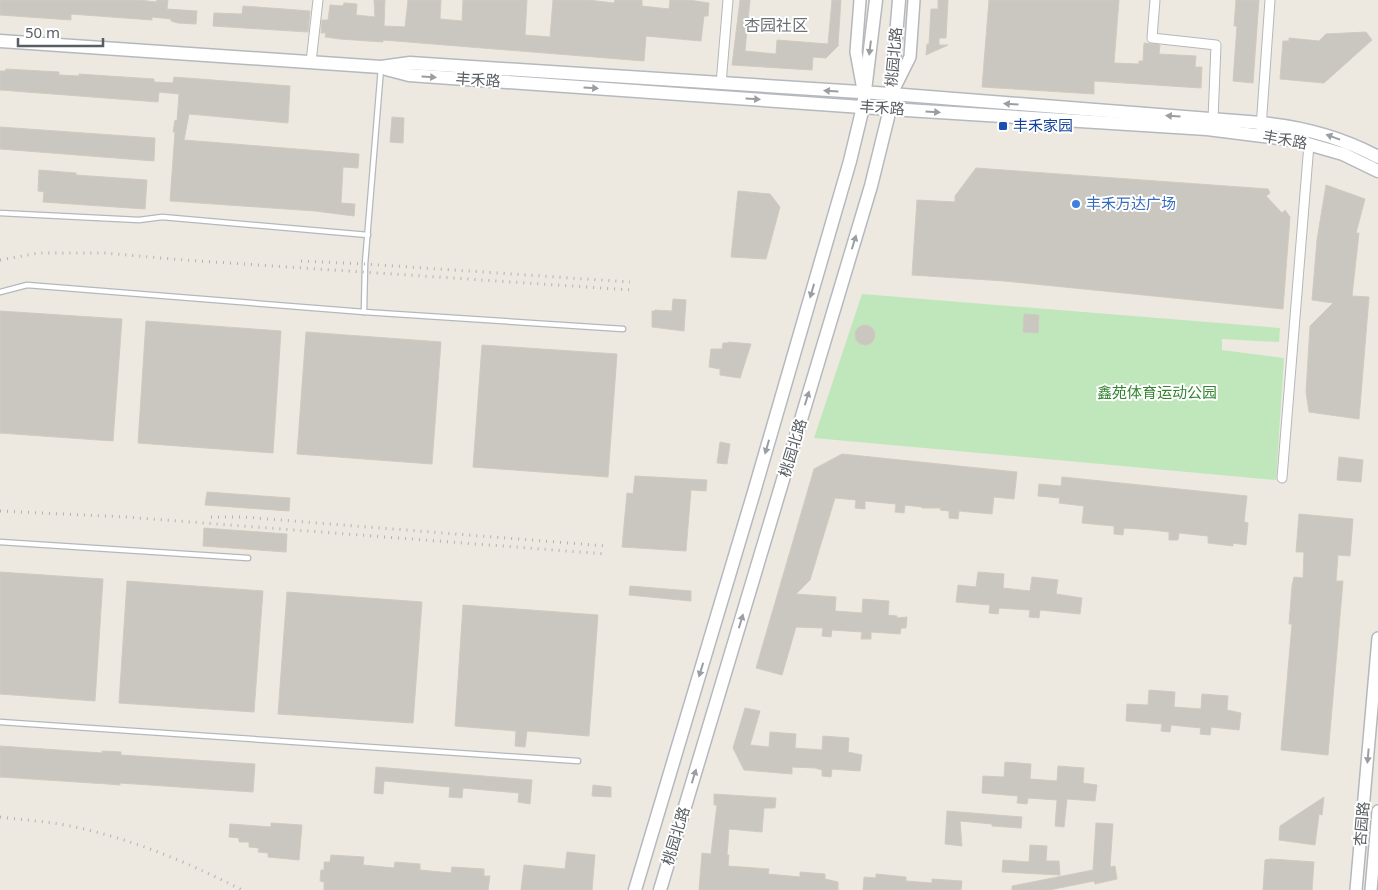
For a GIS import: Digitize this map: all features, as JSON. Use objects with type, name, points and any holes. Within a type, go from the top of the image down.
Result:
[{"type":"main road","name":"桃园北路","points":[[636,890],[850,160],[863,107],[876,0]]},
{"type":"main road","name":"桃园北路","points":[[660,890],[870,186],[890,109],[899,0]]},
{"type":"main road","name":"丰禾路","points":[[0,41],[381,67],[409,75],[890,109],[1207,129],[1298,127],[1330,136],[1378,157]]},
{"type":"main road","name":"丰禾路","points":[[381,67],[410,63],[891,94],[1212,119],[1260,129],[1343,154],[1378,170]]},
{"type":"street","points":[[311,62],[318,0]]},
{"type":"street","points":[[721,84],[728,0]]},
{"type":"street","points":[[860,0],[856,52],[864,93]]},
{"type":"street","points":[[891,94],[910,57],[914,0]]},
{"type":"street","points":[[1155,0],[1152,38],[1216,45],[1212,119]]},
{"type":"street","points":[[1260,129],[1270,0]]},
{"type":"street","points":[[1282,478],[1308,144]]},
{"type":"street","name":"杏园路","points":[[1356,890],[1378,638]]},
{"type":"street","name":"杏园路","points":[[1371,890],[1378,811]]},
{"type":"lane","points":[[364,312],[381,67]]},
{"type":"lane","points":[[0,213],[139,220],[162,217],[368,235]]},
{"type":"lane","points":[[0,292],[26,286],[364,312],[623,329]]},
{"type":"lane","points":[[0,542],[248,558]]},
{"type":"lane","points":[[0,722],[578,761]]},
{"type":"green space","name":"鑫苑体育运动公园","points":[[862,294],[1280,328],[1279,342],[1222,339],[1222,350],[1284,358],[1276,480],[814,438]]},
{"type":"building","points":[[0,0],[139,0],[156,2],[157,0],[168,0],[167,9],[197,11],[196,24],[178,23],[171,21],[171,19],[152,17],[152,20],[71,14],[71,20],[0,15]]},
{"type":"building","points":[[374,0],[385,0],[384,26],[405,27],[408,0],[441,0],[440,19],[462,21],[463,0],[527,0],[525,35],[550,37],[553,0],[588,0],[614,3],[615,0],[642,0],[642,6],[669,9],[670,0],[709,3],[708,16],[704,16],[701,41],[646,36],[644,61],[383,40],[383,42],[340,39],[325,37],[326,33],[321,33],[322,20],[328,20],[330,5],[357,4],[356,15],[375,17]]},
{"type":"building","points":[[740,0],[750,0],[745,51],[776,54],[777,40],[828,44],[832,0],[841,0],[839,45],[826,58],[813,57],[812,70],[732,65]]},
{"type":"building","points":[[938,0],[948,0],[946,38],[939,38],[939,45],[948,45],[926,55],[927,44],[929,44],[931,9],[938,9]]},
{"type":"building","points":[[989,0],[1119,0],[1114,63],[1139,64],[1139,61],[1143,61],[1144,43],[1160,45],[1159,54],[1196,56],[1195,67],[1202,67],[1201,88],[1094,81],[1094,94],[982,87]]},
{"type":"building","points":[[1236,0],[1259,0],[1253,83],[1233,81],[1237,26],[1234,26]]},
{"type":"building","points":[[243,6],[310,11],[308,32],[213,26],[214,13],[242,14]]},
{"type":"building","points":[[1366,32],[1372,40],[1324,83],[1280,79],[1283,41],[1289,41],[1289,38],[1319,41],[1326,34]]},
{"type":"building","points":[[6,69],[59,72],[59,75],[79,76],[79,74],[154,79],[154,82],[173,83],[174,77],[290,86],[288,123],[189,114],[184,140],[359,154],[358,168],[343,167],[341,203],[355,204],[354,216],[315,211],[170,201],[175,132],[173,132],[175,120],[177,121],[179,94],[159,92],[158,102],[0,90],[0,71],[5,71]]},
{"type":"building","points":[[392,117],[404,118],[403,143],[390,142]]},
{"type":"building","points":[[0,127],[155,138],[154,161],[0,149]]},
{"type":"building","points":[[976,168],[1268,189],[1270,193],[1266,196],[1282,213],[1285,210],[1290,217],[1283,309],[1004,281],[912,275],[917,200],[955,202],[955,196]]},
{"type":"building","points":[[39,170],[76,173],[76,175],[147,180],[145,209],[43,202],[44,192],[38,191]]},
{"type":"building","points":[[1326,185],[1365,199],[1356,233],[1359,233],[1352,296],[1369,297],[1359,419],[1309,412],[1306,392],[1310,326],[1333,303],[1312,300],[1317,240]]},
{"type":"building","points":[[738,191],[770,194],[780,207],[766,259],[731,257]]},
{"type":"building","points":[[673,299],[686,300],[684,331],[652,327],[652,311],[672,311]]},
{"type":"building","points":[[0,311],[122,319],[113,441],[0,433]]},
{"type":"building","points":[[1024,314],[1039,315],[1038,333],[1023,332]]},
{"type":"building","points":[[146,321],[281,331],[273,453],[138,443]]},
{"type":"building","points":[[865,325],[872,328],[875,335],[872,342],[865,345],[858,342],[855,335],[858,328]]},
{"type":"building","points":[[306,332],[441,342],[432,464],[297,454]]},
{"type":"building","points":[[723,343],[751,344],[740,378],[720,375],[720,369],[709,367],[711,349],[722,349]]},
{"type":"building","points":[[482,345],[617,354],[608,477],[473,467]]},
{"type":"building","points":[[720,442],[730,444],[727,464],[717,463]]},
{"type":"building","points":[[842,454],[1017,472],[1014,499],[994,497],[992,514],[959,511],[958,519],[949,518],[949,511],[940,510],[941,508],[922,508],[905,505],[904,513],[895,512],[896,504],[865,501],[865,509],[855,508],[856,500],[835,498],[810,580],[796,594],[836,597],[835,611],[862,613],[863,599],[889,601],[888,615],[897,616],[897,618],[907,617],[906,628],[901,628],[900,634],[871,632],[871,639],[861,639],[862,632],[832,630],[831,637],[822,636],[823,628],[796,627],[782,675],[756,668],[814,469]]},
{"type":"building","points":[[1339,457],[1363,460],[1361,482],[1337,480]]},
{"type":"building","points":[[635,476],[707,480],[706,491],[691,490],[686,551],[622,547],[627,493],[633,494]]},
{"type":"building","points":[[1062,477],[1247,496],[1244,522],[1248,523],[1246,545],[1233,543],[1233,546],[1208,543],[1208,536],[1179,533],[1178,540],[1169,540],[1169,532],[1152,530],[1124,528],[1123,535],[1114,534],[1114,526],[1082,523],[1084,506],[1059,503],[1060,498],[1038,496],[1039,484],[1061,486]]},
{"type":"building","points":[[207,492],[290,498],[289,511],[205,505]]},
{"type":"building","points":[[1299,514],[1353,519],[1350,556],[1338,555],[1336,581],[1343,581],[1328,755],[1281,750],[1292,624],[1289,624],[1292,586],[1294,577],[1303,578],[1304,552],[1296,552]]},
{"type":"building","points":[[204,528],[287,534],[286,552],[203,546]]},
{"type":"building","points":[[0,572],[103,579],[95,701],[0,694]]},
{"type":"building","points":[[978,572],[1004,574],[1003,588],[1030,591],[1032,577],[1058,580],[1056,594],[1082,598],[1080,614],[1040,610],[1039,618],[1029,617],[1030,610],[999,608],[998,614],[989,613],[990,605],[956,602],[958,585],[976,587]]},
{"type":"building","points":[[127,581],[263,591],[254,712],[119,703]]},
{"type":"building","points":[[630,586],[691,591],[691,601],[629,595]]},
{"type":"building","points":[[287,592],[422,602],[413,723],[278,714]]},
{"type":"building","points":[[463,605],[598,615],[589,736],[527,731],[525,747],[515,746],[516,731],[455,726]]},
{"type":"building","points":[[1149,690],[1175,692],[1174,707],[1201,709],[1202,694],[1228,696],[1227,710],[1241,713],[1239,730],[1211,727],[1210,735],[1200,734],[1201,728],[1171,725],[1170,732],[1161,731],[1162,724],[1126,721],[1127,704],[1148,705]]},
{"type":"building","points":[[745,708],[760,711],[750,745],[769,747],[770,732],[796,734],[795,748],[822,750],[823,736],[849,738],[848,752],[862,755],[860,771],[832,769],[831,777],[822,776],[822,770],[815,768],[792,767],[792,774],[744,770],[733,748]]},
{"type":"building","points":[[0,746],[102,753],[102,751],[121,752],[121,755],[255,764],[253,792],[0,777]]},
{"type":"building","points":[[1005,762],[1031,764],[1030,779],[1057,781],[1058,766],[1084,768],[1083,783],[1097,785],[1095,801],[1067,799],[1064,827],[1055,826],[1057,800],[1028,798],[1027,804],[1017,803],[1018,796],[982,793],[983,776],[1004,777]]},
{"type":"building","points":[[376,767],[532,780],[530,804],[518,802],[519,793],[463,788],[462,798],[449,797],[450,787],[384,781],[383,794],[374,793]]},
{"type":"building","points":[[593,785],[611,787],[611,797],[592,796]]},
{"type":"building","points":[[714,794],[776,798],[775,808],[764,808],[762,832],[729,829],[728,866],[769,869],[768,874],[800,877],[800,872],[825,874],[825,879],[838,882],[838,890],[699,890],[702,853],[711,854],[717,805],[714,805]]},
{"type":"building","points":[[1324,797],[1322,815],[1319,814],[1315,845],[1279,840],[1280,826]]},
{"type":"building","points":[[947,811],[1022,817],[1021,828],[960,821],[962,846],[945,844]]},
{"type":"building","points":[[271,823],[302,825],[299,860],[268,857],[268,853],[258,852],[259,848],[249,847],[249,842],[239,842],[239,838],[229,837],[230,824],[271,827]]},
{"type":"building","points":[[1096,823],[1113,824],[1110,867],[1115,866],[1117,879],[1095,884],[1094,881],[1049,890],[1012,890],[1012,886],[1093,870]]},
{"type":"building","points":[[1030,845],[1047,846],[1046,861],[1059,861],[1060,875],[1002,872],[1003,860],[1029,862]]},
{"type":"building","points":[[567,852],[595,855],[592,890],[521,890],[524,865],[565,869]]},
{"type":"building","points":[[331,855],[364,857],[363,865],[394,868],[395,862],[420,864],[420,870],[451,873],[452,867],[484,869],[484,876],[490,876],[488,890],[324,890],[324,882],[320,881],[321,870],[324,870],[324,862],[330,862]]},
{"type":"building","points":[[1265,860],[1314,862],[1312,890],[1263,890]]},
{"type":"building","points":[[876,874],[906,877],[906,881],[932,883],[932,879],[962,881],[961,890],[863,890],[864,877],[876,878]]},
{"type":"railway","points":[[0,260],[39,253],[105,253],[631,290]]},
{"type":"railway","points":[[301,261],[630,282]]},
{"type":"railway","points":[[0,511],[126,517],[606,554]]},
{"type":"railway","points":[[211,517],[243,517],[606,546]]},
{"type":"railway","points":[[0,817],[57,824],[111,836],[178,860],[242,890]]},
{"type":"place","name":"丰禾家园","points":[[1003,126]]},
{"type":"place","name":"丰禾万达广场","points":[[1076,204]]},
{"type":"district","name":"杏园社区","points":[[776,25]]}]
